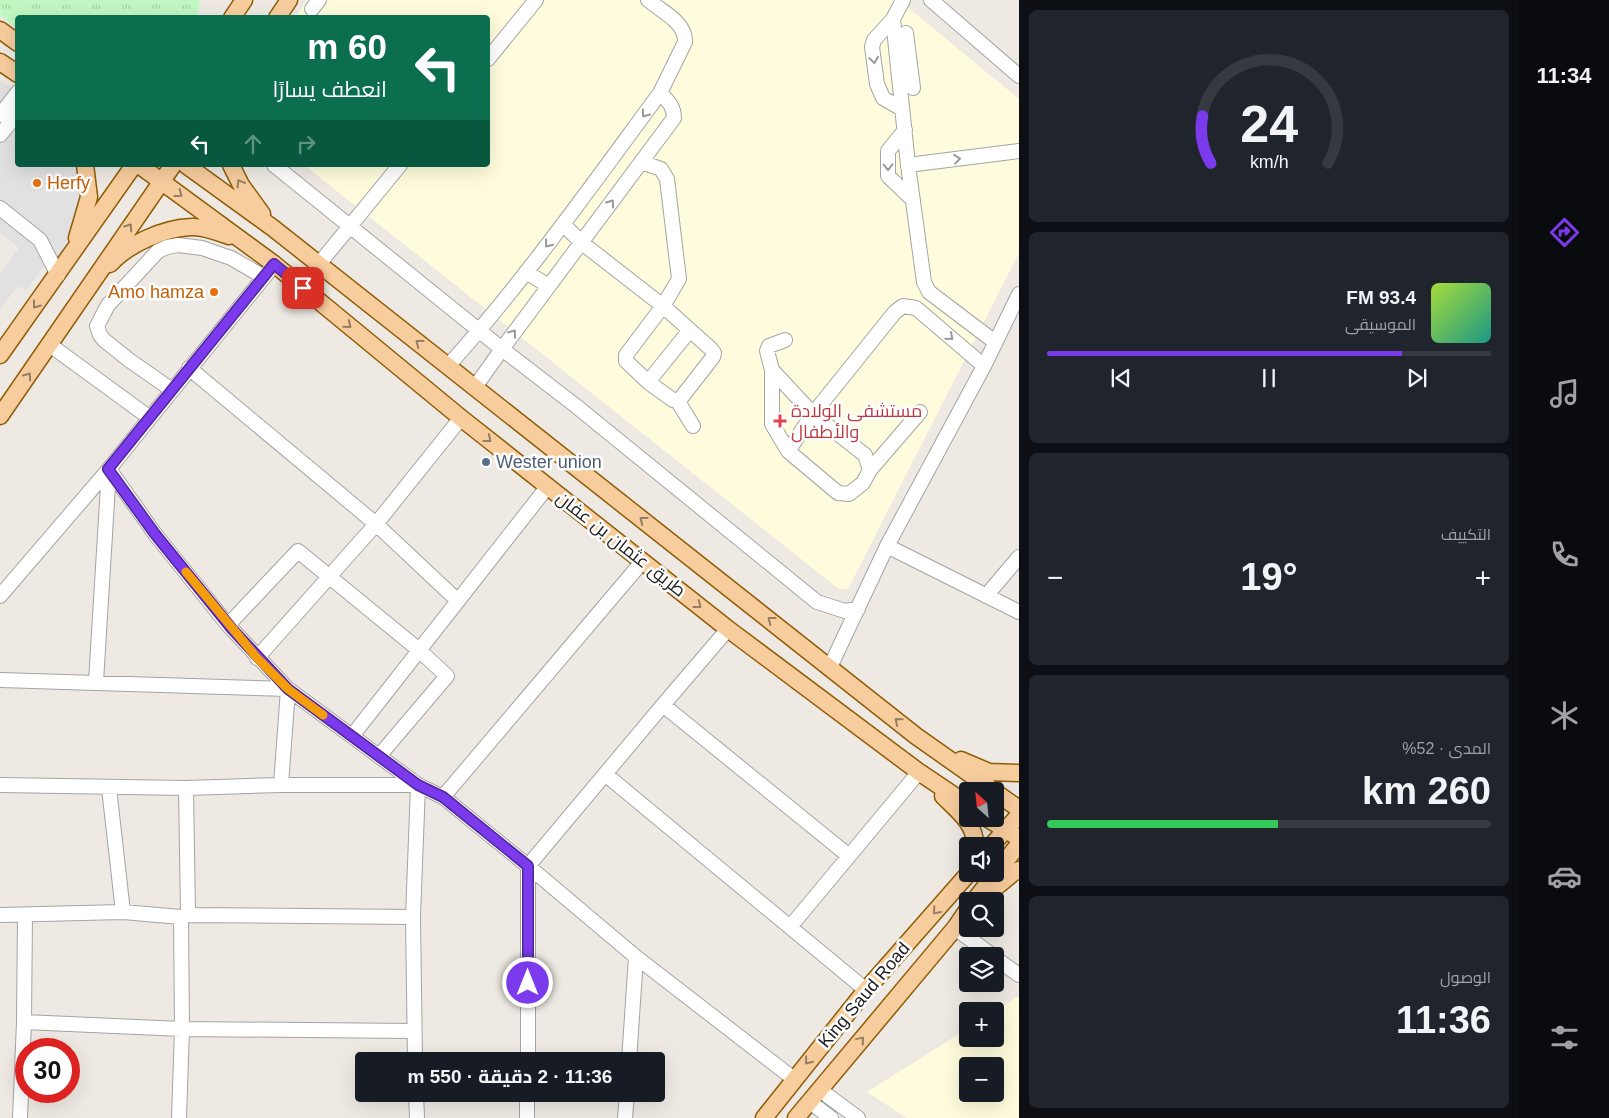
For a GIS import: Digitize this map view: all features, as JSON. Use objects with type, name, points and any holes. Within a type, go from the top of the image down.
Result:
[{"type":"main road","points":[[234,15],[244,0]]},
{"type":"main road","points":[[279,15],[289,0]]},
{"type":"main road","points":[[0,30],[15,41]]},
{"type":"main road","points":[[0,62],[15,72]]},
{"type":"main road","points":[[73,254],[89,197],[85,167]]},
{"type":"main road","points":[[0,355],[133,167]]},
{"type":"main road","name":"طريق عثمان بن عفان","points":[[142,167],[243,241],[269,271],[461,418],[728,629],[921,773],[959,799]]},
{"type":"main road","points":[[0,416],[50,345],[84,291],[172,167]]},
{"type":"main road","name":"طريق عثمان بن عفان","points":[[189,167],[319,264],[927,744],[980,782]]},
{"type":"main road","points":[[231,167],[241,185],[272,228]]},
{"type":"main road","points":[[84,291],[114,259],[160,232],[192,227],[243,241]]},
{"type":"main road","points":[[927,744],[989,772],[1019,773]]},
{"type":"main road","points":[[921,773],[967,821],[974,832],[974,837]]},
{"type":"main road","name":"طريق عثمان بن عفان","points":[[1004,799],[1019,809]]},
{"type":"main road","points":[[998,837],[1019,815]]},
{"type":"main road","points":[[1001,828],[1019,837]]},
{"type":"main road","points":[[981,892],[1019,844]]},
{"type":"main road","points":[[990,892],[1019,870]]},
{"type":"main road","name":"King Saud Road","points":[[764,1118],[866,990],[960,882]]},
{"type":"main road","name":"King Saud Road","points":[[796,1118],[959,921]]},
{"type":"street","points":[[490,57],[536,0]]},
{"type":"street","points":[[902,109],[883,98],[877,84],[872,47],[874,40],[893,19],[903,0]]},
{"type":"street","points":[[931,0],[1019,76]]},
{"type":"street","points":[[448,366],[480,331],[526,272],[660,93],[685,42],[685,36],[682,27],[655,2]]},
{"type":"street","points":[[893,19],[908,165],[924,282],[929,292],[995,342]]},
{"type":"street","points":[[906,33],[913,88]]},
{"type":"street","points":[[475,388],[674,118],[674,110],[671,104],[660,93]]},
{"type":"street","points":[[0,115],[15,96]]},
{"type":"street","points":[[0,135],[15,117]]},
{"type":"street","points":[[905,130],[888,151],[888,176],[913,200]]},
{"type":"street","points":[[908,165],[1019,151]]},
{"type":"street","points":[[563,224],[582,243],[663,306],[714,353],[713,357],[681,398],[672,400],[648,382],[626,361],[626,355],[663,306],[679,279],[667,179],[661,170],[641,162]]},
{"type":"street","points":[[276,167],[349,227],[576,406],[817,602],[845,611],[858,609]]},
{"type":"street","points":[[319,264],[398,167]]},
{"type":"street","points":[[0,208],[40,240],[58,275]]},
{"type":"street","points":[[0,596],[108,469],[269,271],[202,248],[178,245],[158,251],[108,305],[97,326],[100,335],[129,360],[172,390]]},
{"type":"street","points":[[526,272],[549,286]]},
{"type":"street","points":[[916,308],[929,292]]},
{"type":"street","points":[[830,667],[887,546],[984,366],[1019,294]]},
{"type":"street","points":[[788,451],[813,414],[895,312],[904,306],[916,308],[984,366]]},
{"type":"street","points":[[648,382],[690,330]]},
{"type":"street","points":[[785,340],[769,346],[767,351],[772,370],[772,424],[788,451],[838,493],[849,494],[863,483],[870,470],[920,412]]},
{"type":"street","points":[[50,345],[150,418]]},
{"type":"street","points":[[189,368],[376,524],[458,600]]},
{"type":"street","points":[[772,370],[813,414],[865,456],[870,470]]},
{"type":"street","points":[[677,400],[693,426]]},
{"type":"street","points":[[257,658],[376,524],[461,418]]},
{"type":"street","points":[[108,469],[155,534],[228,625],[288,689],[418,785],[443,797],[636,957],[794,1079]]},
{"type":"street","points":[[96,682],[108,469]]},
{"type":"street","points":[[352,736],[548,486]]},
{"type":"street","points":[[887,546],[1019,612]]},
{"type":"street","points":[[228,625],[298,551],[419,650],[447,676],[379,756]]},
{"type":"street","points":[[986,596],[1019,557]]},
{"type":"street","points":[[443,797],[642,562]]},
{"type":"street","points":[[528,1052],[528,866],[728,629]]},
{"type":"street","points":[[0,680],[288,689]]},
{"type":"street","points":[[281,786],[288,689]]},
{"type":"street","points":[[663,705],[849,856]]},
{"type":"street","points":[[790,927],[921,773]]},
{"type":"street","points":[[605,774],[866,990]]},
{"type":"street","points":[[0,785],[186,788],[418,785]]},
{"type":"street","points":[[415,1052],[414,917],[418,785]]},
{"type":"street","points":[[109,788],[123,912]]},
{"type":"street","points":[[179,1118],[185,916],[186,788]]},
{"type":"street","points":[[0,914],[123,912],[185,916],[414,917]]},
{"type":"street","points":[[20,1118],[24,1022],[25,915]]},
{"type":"street","points":[[979,937],[986,947]]},
{"type":"street","points":[[630,1052],[636,957]]},
{"type":"street","points":[[1004,964],[1019,975]]},
{"type":"street","points":[[24,1022],[182,1029],[414,1032]]},
{"type":"street","points":[[815,1096],[832,1118]]},
{"type":"street","points":[[815,1096],[858,1118]]},
{"type":"street","points":[[416,1102],[417,1118]]},
{"type":"street","points":[[528,1102],[528,1118]]},
{"type":"street","points":[[625,1118],[626,1102]]},
{"type":"shaded area","name":"مستشفى الولادة والأطفال","points":[[307,0],[899,0],[1019,99],[1019,253],[848,589],[839,589],[307,167],[490,167],[490,15],[297,15]]},
{"type":"shaded area","points":[[0,80],[15,91],[15,167],[78,167],[82,197],[79,218],[59,256],[44,266],[26,291],[18,286],[0,309],[0,274],[19,248],[0,233]]},
{"type":"shaded area","points":[[1019,996],[1019,1118],[907,1118],[867,1092],[959,1034],[959,1047],[1004,1047],[1004,1005]]},
{"type":"green space","points":[[0,0],[200,0],[197,15],[15,15],[15,27],[0,15]]},
{"type":"slow traffic","points":[[186,572],[257,658],[288,689],[323,715]]},
{"type":"place","name":"Herfy","points":[[37,183]]},
{"type":"place","name":"Amo hamza","points":[[214,292]]},
{"type":"place","name":"مستشفى الولادة والأطفال","points":[[780,421]]},
{"type":"place","name":"Wester union","points":[[486,462]]},
{"type":"route","points":[[303,288],[274,264],[108,469],[155,534],[232,629],[257,658],[288,689],[418,785],[443,797],[528,866],[528,983]]}]
